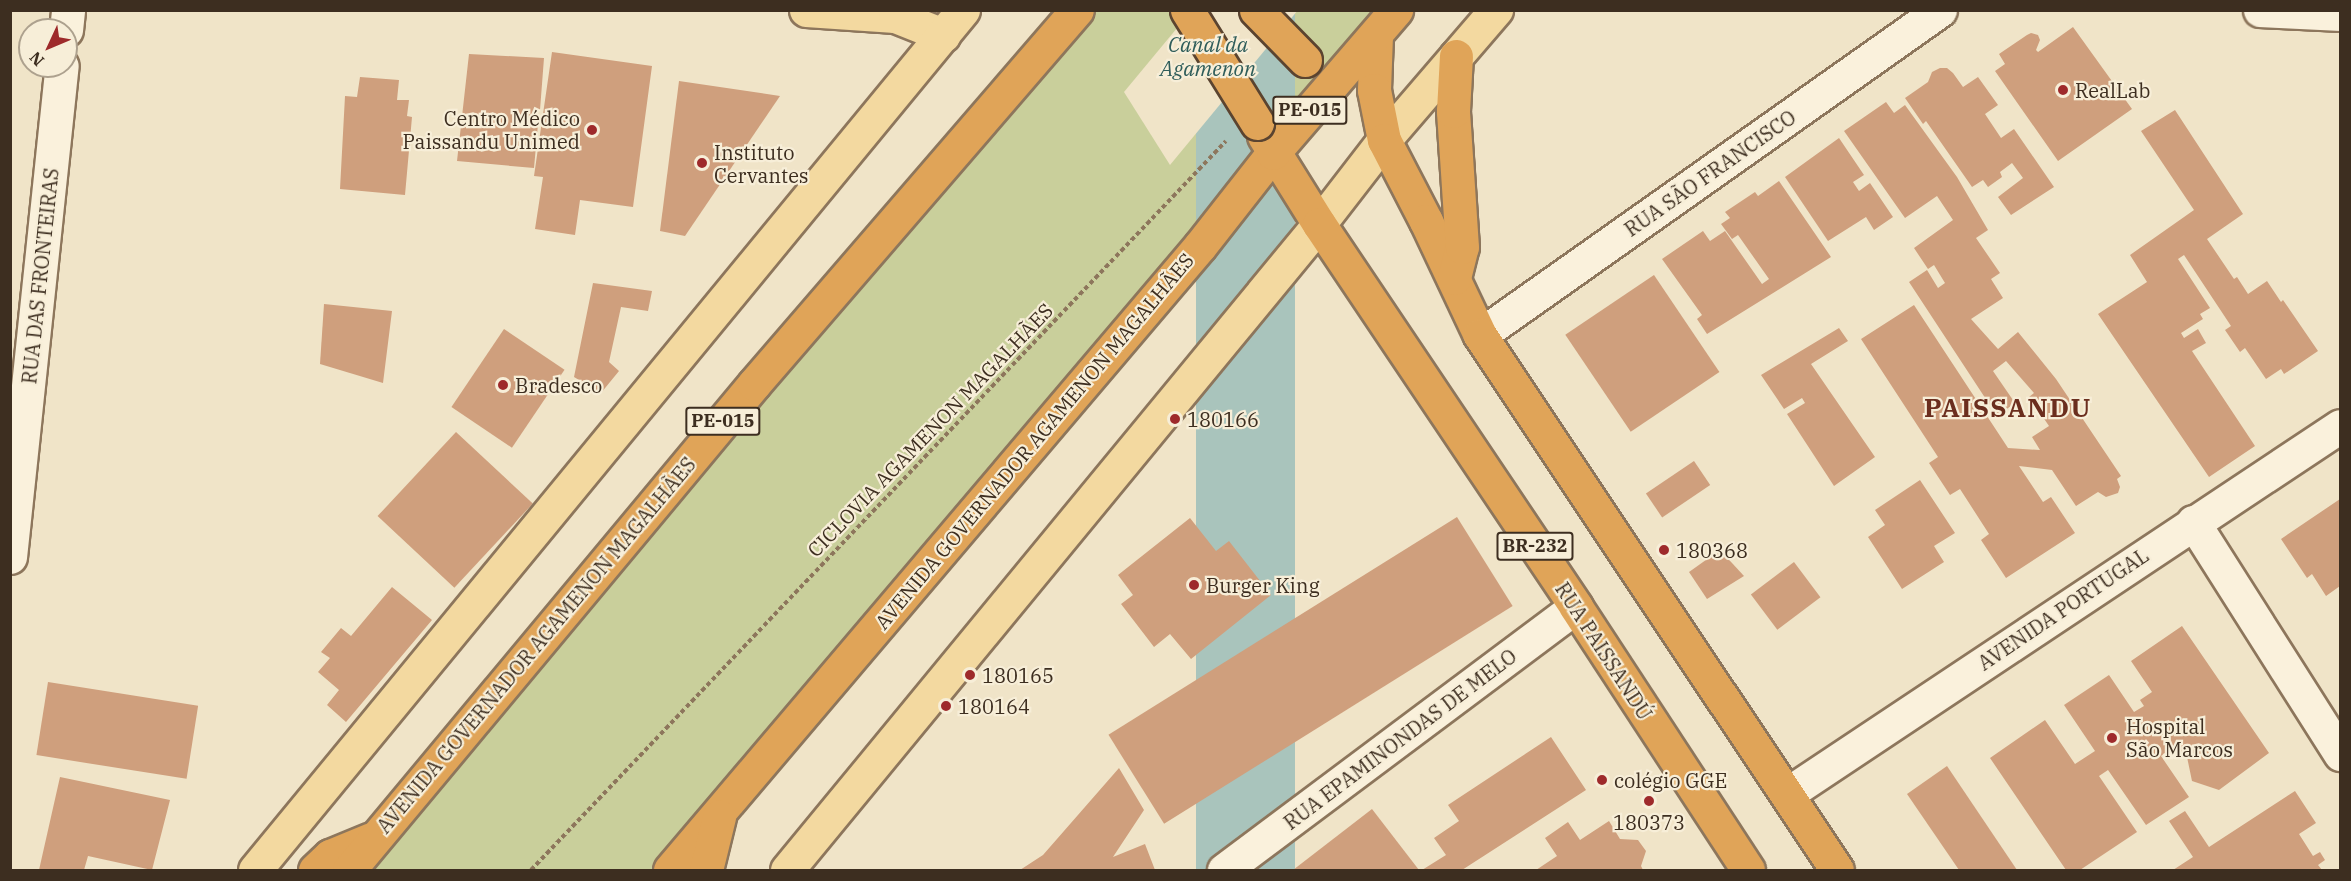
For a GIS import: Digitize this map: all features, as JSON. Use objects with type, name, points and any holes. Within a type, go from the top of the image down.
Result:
[{"type":"highway","name":"AVENIDA GOVERNADOR AGAMENON MAGALHÃES","points":[[349,870],[754,384],[1077,10]]},
{"type":"highway","name":"BR-232","points":[[1187,10],[1318,224]]},
{"type":"highway","points":[[1256,10],[1305,60],[1347,68]]},
{"type":"highway","name":"AVENIDA GOVERNADOR AGAMENON MAGALHÃES","points":[[670,870],[1200,246],[1273,153],[1386,23]]},
{"type":"highway","points":[[1386,23],[1374,90],[1384,140],[1454,278],[1480,335],[1837,870]]},
{"type":"highway","points":[[1454,278],[1462,247],[1453,111],[1456,56]]},
{"type":"highway","name":"RUA PAISSANDÚ","points":[[1318,224],[1576,607],[1748,870]]},
{"type":"highway","points":[[706,870],[721,811]]},
{"type":"highway","points":[[315,870],[330,856],[376,838]]},
{"type":"main road","points":[[806,10],[895,13],[943,35]]},
{"type":"main road","points":[[255,870],[963,10]]},
{"type":"main road","points":[[787,870],[1318,224],[1384,140],[1496,10]]},
{"type":"street","name":"RUA SÃO FRANCISCO","points":[[1480,335],[1941,10]]},
{"type":"street","points":[[2260,10],[2340,14]]},
{"type":"street","name":"RUA DAS FRONTEIRAS","points":[[10,557],[61,78]]},
{"type":"street","name":"AVENIDA PORTUGAL","points":[[1787,794],[2340,426]]},
{"type":"street","points":[[2193,522],[2340,754]]},
{"type":"street","name":"RUA EPAMINONDAS DE MELO","points":[[1224,870],[1576,607]]},
{"type":"path","name":"CICLOVIA AGAMENON MAGALHÃES","points":[[531,870],[1227,141]]},
{"type":"green space","points":[[1077,11],[1396,11],[670,870],[349,870]]},
{"type":"water","name":"Canal da Agamenon","points":[[1196,11],[1295,11],[1295,870],[1196,870]]},
{"type":"pier","points":[[1192,10],[1298,10],[1170,165],[1124,92]]},
{"type":"building","name":"RealLab","points":[[2073,27],[2132,109],[2058,161],[1995,71],[2005,64],[1999,54],[2027,35],[2031,33],[2038,35],[2040,40],[2036,50],[2038,52]]},
{"type":"building","name":"Centro Médico Paissandu Unimed","points":[[552,52],[652,66],[633,207],[580,200],[575,235],[535,229],[543,177],[534,176]]},
{"type":"building","points":[[469,54],[544,58],[540,110],[533,110],[531,123],[538,124],[534,168],[457,161]]},
{"type":"building","points":[[1940,68],[1947,68],[1963,87],[1978,77],[1998,105],[1985,114],[2001,138],[2014,129],[2054,187],[2011,215],[1998,197],[2023,178],[2012,163],[2000,172],[2002,177],[1988,187],[1983,180],[1972,187],[1926,121],[1923,124],[1905,98],[1928,82],[1932,72]]},
{"type":"building","points":[[360,77],[399,80],[397,100],[409,100],[407,116],[412,117],[405,195],[340,189],[345,96],[357,97]]},
{"type":"building","name":"Instituto Cervantes","points":[[679,81],[780,96],[685,236],[660,231]]},
{"type":"building","points":[[1886,102],[1894,113],[1905,105],[1957,177],[1988,230],[1976,238],[2000,273],[1991,279],[2003,298],[1971,319],[1998,349],[2018,332],[2056,379],[2121,476],[2117,479],[2120,487],[2118,493],[2106,497],[2098,492],[2076,506],[2052,470],[2019,466],[2043,502],[2051,497],[2075,533],[2006,578],[1981,540],[1989,534],[1960,489],[1950,495],[1929,463],[1938,457],[1861,339],[1914,305],[2008,448],[2040,450],[2032,437],[2049,426],[2029,397],[2034,393],[2006,361],[1993,371],[2015,403],[1997,416],[1909,282],[1927,270],[1938,288],[1945,283],[1934,265],[1928,269],[1914,248],[1953,220],[1937,196],[1905,218],[1844,131]]},
{"type":"building","points":[[2175,110],[2243,214],[2207,239],[2234,279],[2237,277],[2248,294],[2267,281],[2318,351],[2284,374],[2281,369],[2266,379],[2245,348],[2240,352],[2225,330],[2231,326],[2184,255],[2178,259],[2210,308],[2200,314],[2203,319],[2181,333],[2184,338],[2198,329],[2206,343],[2192,351],[2255,446],[2209,477],[2098,314],[2147,282],[2130,255],[2194,210],[2141,131]]},
{"type":"building","points":[[1839,138],[1864,175],[1853,182],[1859,191],[1870,183],[1893,217],[1874,230],[1866,217],[1828,241],[1785,177]]},
{"type":"building","points":[[1779,181],[1831,257],[1707,334],[1697,319],[1702,315],[1662,259],[1703,231],[1710,241],[1725,231],[1762,284],[1769,279],[1738,235],[1732,239],[1721,224],[1730,218],[1725,212],[1755,192],[1758,196]]},
{"type":"building","points":[[1654,275],[1719,372],[1631,432],[1565,335]]},
{"type":"building","points":[[593,283],[652,291],[648,311],[621,307],[609,362],[619,371],[601,393],[574,377]]},
{"type":"building","points":[[324,304],[392,311],[383,383],[320,364]]},
{"type":"building","points":[[1839,328],[1848,341],[1811,364],[1875,457],[1834,486],[1787,414],[1805,403],[1802,398],[1784,409],[1761,375]]},
{"type":"building","name":"Bradesco","points":[[504,329],[565,370],[512,448],[451,407]]},
{"type":"building","points":[[456,432],[533,504],[454,588],[378,516]]},
{"type":"building","points":[[1694,461],[1710,485],[1662,517],[1646,493]]},
{"type":"building","points":[[1920,480],[1955,533],[1934,546],[1944,562],[1902,589],[1868,537],[1885,525],[1875,510]]},
{"type":"building","points":[[2340,499],[2340,586],[2326,596],[2312,574],[2307,578],[2281,539]]},
{"type":"building","points":[[1457,517],[1513,606],[1164,824],[1108,735]]},
{"type":"building","name":"Burger King","points":[[1190,518],[1216,551],[1229,541],[1271,595],[1191,659],[1170,634],[1154,647],[1121,604],[1133,595],[1118,575]]},
{"type":"building","points":[[1720,550],[1744,576],[1707,599],[1689,572]]},
{"type":"building","points":[[1794,562],[1820,597],[1777,630],[1751,594]]},
{"type":"building","points":[[392,587],[432,620],[346,722],[327,705],[339,690],[318,672],[330,658],[321,652],[341,628],[351,636]]},
{"type":"building","points":[[2182,626],[2269,753],[2219,790],[2192,781],[2185,753],[2176,759],[2170,749],[2161,756],[2189,797],[2146,825],[2108,770],[2099,776],[2137,832],[2080,870],[2066,870],[1990,758],[2045,720],[2075,764],[2095,751],[2064,705],[2109,675],[2134,712],[2144,706],[2140,700],[2152,692],[2131,661]]},
{"type":"building","points":[[48,682],[198,706],[187,779],[36,755]]},
{"type":"building","points":[[1551,737],[1586,790],[1462,870],[1422,870],[1446,855],[1434,838],[1459,821],[1448,805]]},
{"type":"building","points":[[1947,766],[2017,870],[1959,870],[1907,794]]},
{"type":"building","points":[[1119,768],[1144,810],[1113,857],[1145,844],[1155,870],[1020,870],[1043,855]]},
{"type":"building","points":[[60,777],[170,800],[152,870],[88,856],[84,870],[39,870]]},
{"type":"building","points":[[2295,791],[2316,823],[2299,834],[2313,856],[2320,852],[2325,860],[2318,865],[2322,870],[2173,870],[2193,857],[2169,821],[2185,811],[2209,847]]},
{"type":"building","points":[[1372,809],[1419,870],[1293,870]]},
{"type":"building","points":[[1609,821],[1620,839],[1638,840],[1646,851],[1641,866],[1643,870],[1536,870],[1557,856],[1545,838],[1568,822],[1580,840]]},
{"type":"place","name":"RealLab","points":[[2063,90]]},
{"type":"place","name":"Centro Médico Paissandu Unimed","points":[[592,130]]},
{"type":"place","name":"Instituto Cervantes","points":[[702,163]]},
{"type":"place","name":"Bradesco","points":[[503,385]]},
{"type":"place","name":"180166","points":[[1175,419]]},
{"type":"place","name":"180368","points":[[1664,550]]},
{"type":"place","name":"Burger King","points":[[1194,585]]},
{"type":"place","name":"180165","points":[[970,675]]},
{"type":"place","name":"180164","points":[[946,706]]},
{"type":"place","name":"Hospital São Marcos","points":[[2112,738]]},
{"type":"place","name":"colégio GGE","points":[[1602,780]]},
{"type":"place","name":"180373","points":[[1649,801]]},
{"type":"district","name":"PAISSANDU","points":[[2008,408]]}]
